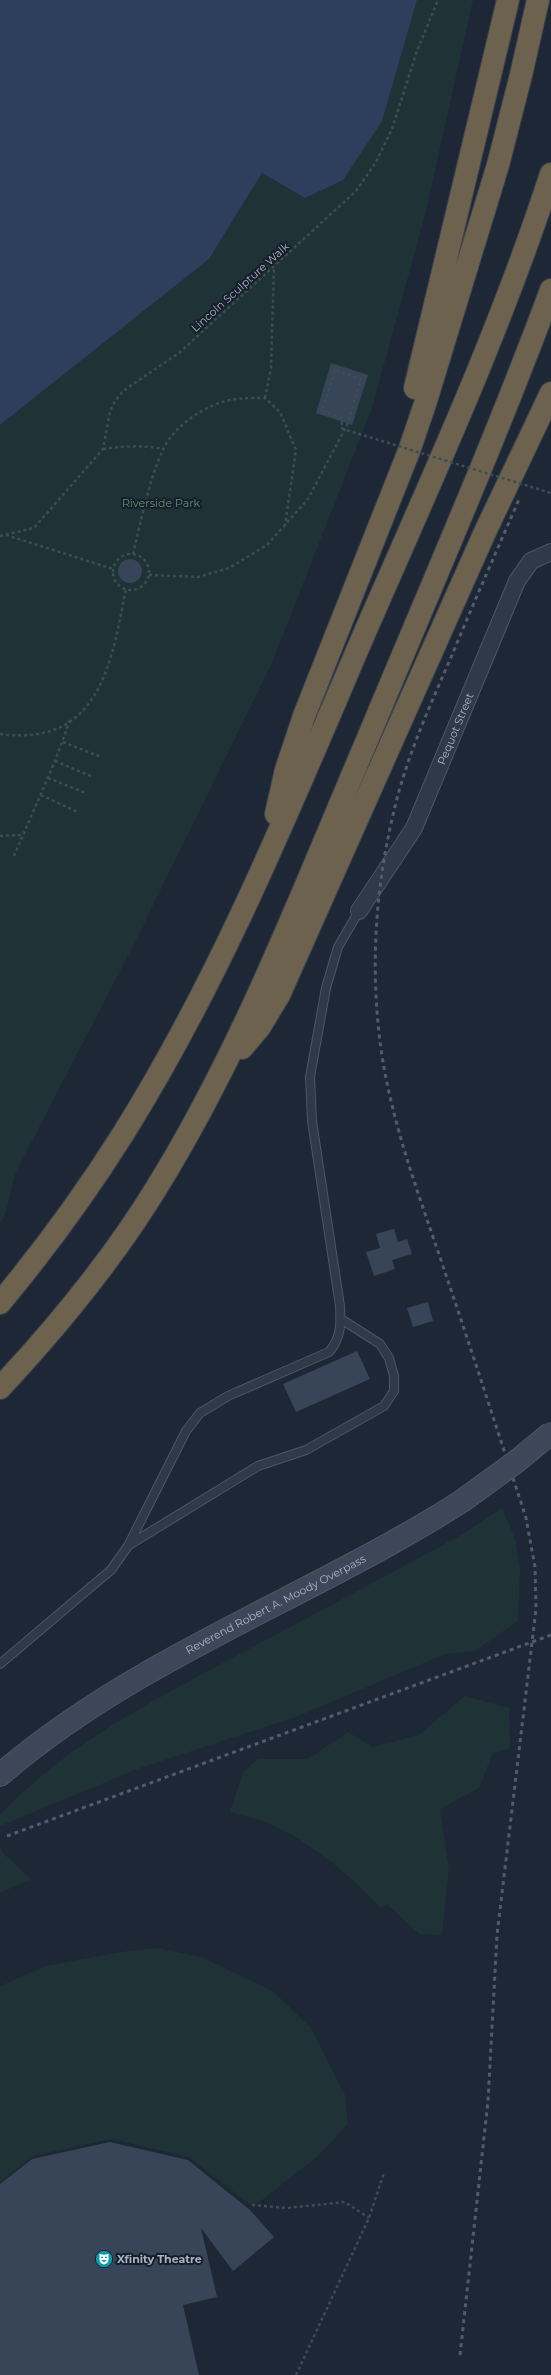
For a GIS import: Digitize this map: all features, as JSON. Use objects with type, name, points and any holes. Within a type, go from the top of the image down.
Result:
[{"type":"highway","points":[[381,519],[391,473],[421,366],[508,0]]},
{"type":"highway","points":[[271,851],[280,796],[294,744],[381,519],[416,434],[450,325],[510,119],[538,0]]},
{"type":"highway","points":[[0,1303],[87,1189],[137,1112],[203,991],[271,851],[488,348],[523,257],[551,174]]},
{"type":"highway","points":[[0,1388],[79,1295],[139,1214],[179,1150],[221,1071],[275,957],[464,510],[501,422],[551,290]]},
{"type":"highway","points":[[221,1071],[259,1028],[279,995],[485,532],[551,393]]},
{"type":"main road","name":"Reverend Robert A. Moody Overpass","points":[[0,1775],[40,1743],[96,1704],[230,1628],[384,1547],[462,1501],[517,1462],[551,1433]]},
{"type":"street","name":"Pequot Street","points":[[359,911],[406,842],[420,817],[515,585],[531,561],[551,552]]},
{"type":"lane","points":[[0,1664],[111,1570],[128,1546],[186,1431],[200,1413],[218,1401],[329,1352],[337,1343],[341,1319],[312,1121],[310,1077],[326,988],[338,947],[359,911]]},
{"type":"lane","points":[[128,1546],[258,1466],[306,1450],[384,1406],[394,1391],[394,1376],[389,1358],[380,1344],[341,1319]]},
{"type":"path","name":"Lincoln Sculpture Walk","points":[[0,536],[34,528],[102,449],[110,411],[115,401],[123,391],[179,353],[345,202],[376,162],[399,112],[417,51],[438,0]]},
{"type":"path","points":[[265,398],[271,368],[274,268]]},
{"type":"path","points":[[149,575],[198,577],[229,568],[267,545],[308,499],[348,424],[361,382],[359,377],[337,370],[334,372],[322,411],[342,418],[341,427],[343,429],[551,493]]},
{"type":"path","points":[[133,554],[153,478],[170,437],[197,413],[225,401],[265,398],[280,412],[296,450],[285,525]]},
{"type":"path","points":[[102,449],[145,445],[164,449]]},
{"type":"path","points":[[6,535],[113,569]]},
{"type":"path","points":[[133,554],[142,557],[148,565],[149,575],[144,584],[136,589],[126,589],[118,585],[114,578],[113,569],[116,560],[124,555],[133,554]]},
{"type":"path","points":[[0,734],[12,736],[49,732],[71,720],[94,699],[108,670],[126,589]]},
{"type":"path","points":[[14,856],[41,795],[71,720]]},
{"type":"path","points":[[63,742],[101,757]]},
{"type":"path","points":[[55,761],[93,777]]},
{"type":"path","points":[[48,778],[86,793]]},
{"type":"path","points":[[41,795],[78,812]]},
{"type":"path","points":[[0,836],[24,835]]},
{"type":"path","points":[[296,2375],[369,2218],[384,2173]]},
{"type":"path","points":[[252,2205],[287,2208],[345,2202],[369,2218]]},
{"type":"green space","name":"Riverside Park","points":[[417,0],[473,0],[425,215],[372,408],[272,663],[132,948],[16,1172],[5,1215],[0,1223],[0,425],[209,259],[262,173],[305,198],[382,121]]},
{"type":"green space","points":[[502,1508],[515,1539],[520,1570],[518,1621],[475,1651],[445,1654],[296,1717],[140,1768],[0,1826],[0,1815],[25,1790],[52,1767],[110,1727],[172,1691],[463,1534]]},
{"type":"green space","points":[[465,1696],[509,1708],[510,1749],[493,1753],[479,1788],[440,1809],[449,1869],[442,1935],[419,1934],[387,1904],[381,1908],[370,1896],[330,1861],[301,1840],[262,1821],[230,1812],[243,1772],[258,1759],[308,1759],[348,1732],[373,1747],[419,1735]]},
{"type":"green space","points":[[0,1845],[2,1852],[31,1879],[0,1893]]},
{"type":"green space","points":[[156,1948],[202,1957],[274,1992],[311,2028],[345,2095],[348,2124],[318,2156],[253,2207],[189,2157],[111,2139],[33,2156],[0,2182],[0,1986],[46,1966],[121,1952]]},
{"type":"water","points":[[0,0],[417,0],[382,121],[343,180],[305,198],[262,173],[209,259],[0,425]]},
{"type":"building","points":[[331,363],[368,375],[352,425],[316,413]]},
{"type":"building","points":[[130,559],[138,563],[142,571],[138,579],[130,583],[122,579],[118,571],[122,563]]},
{"type":"building","points":[[394,1229],[398,1242],[407,1239],[412,1254],[392,1260],[395,1269],[374,1276],[366,1252],[380,1248],[376,1234]]},
{"type":"building","points":[[428,1302],[433,1321],[413,1327],[407,1308]]},
{"type":"building","points":[[357,1351],[370,1379],[296,1412],[283,1384]]},
{"type":"building","name":"Xfinity Theatre","points":[[110,2142],[188,2160],[250,2210],[274,2237],[233,2271],[201,2228],[217,2297],[183,2305],[199,2375],[0,2375],[0,2184],[32,2159]]},
{"type":"railway","points":[[460,2355],[488,2101],[497,1935],[536,1609],[535,1567],[526,1518],[410,1168],[394,1113],[382,1056],[378,1023],[375,958],[376,925],[379,892],[390,827],[403,777],[430,707],[520,497]]},
{"type":"railway","points":[[7,1836],[551,1635]]},
{"type":"place","name":"Xfinity Theatre","points":[[104,2259]]}]
